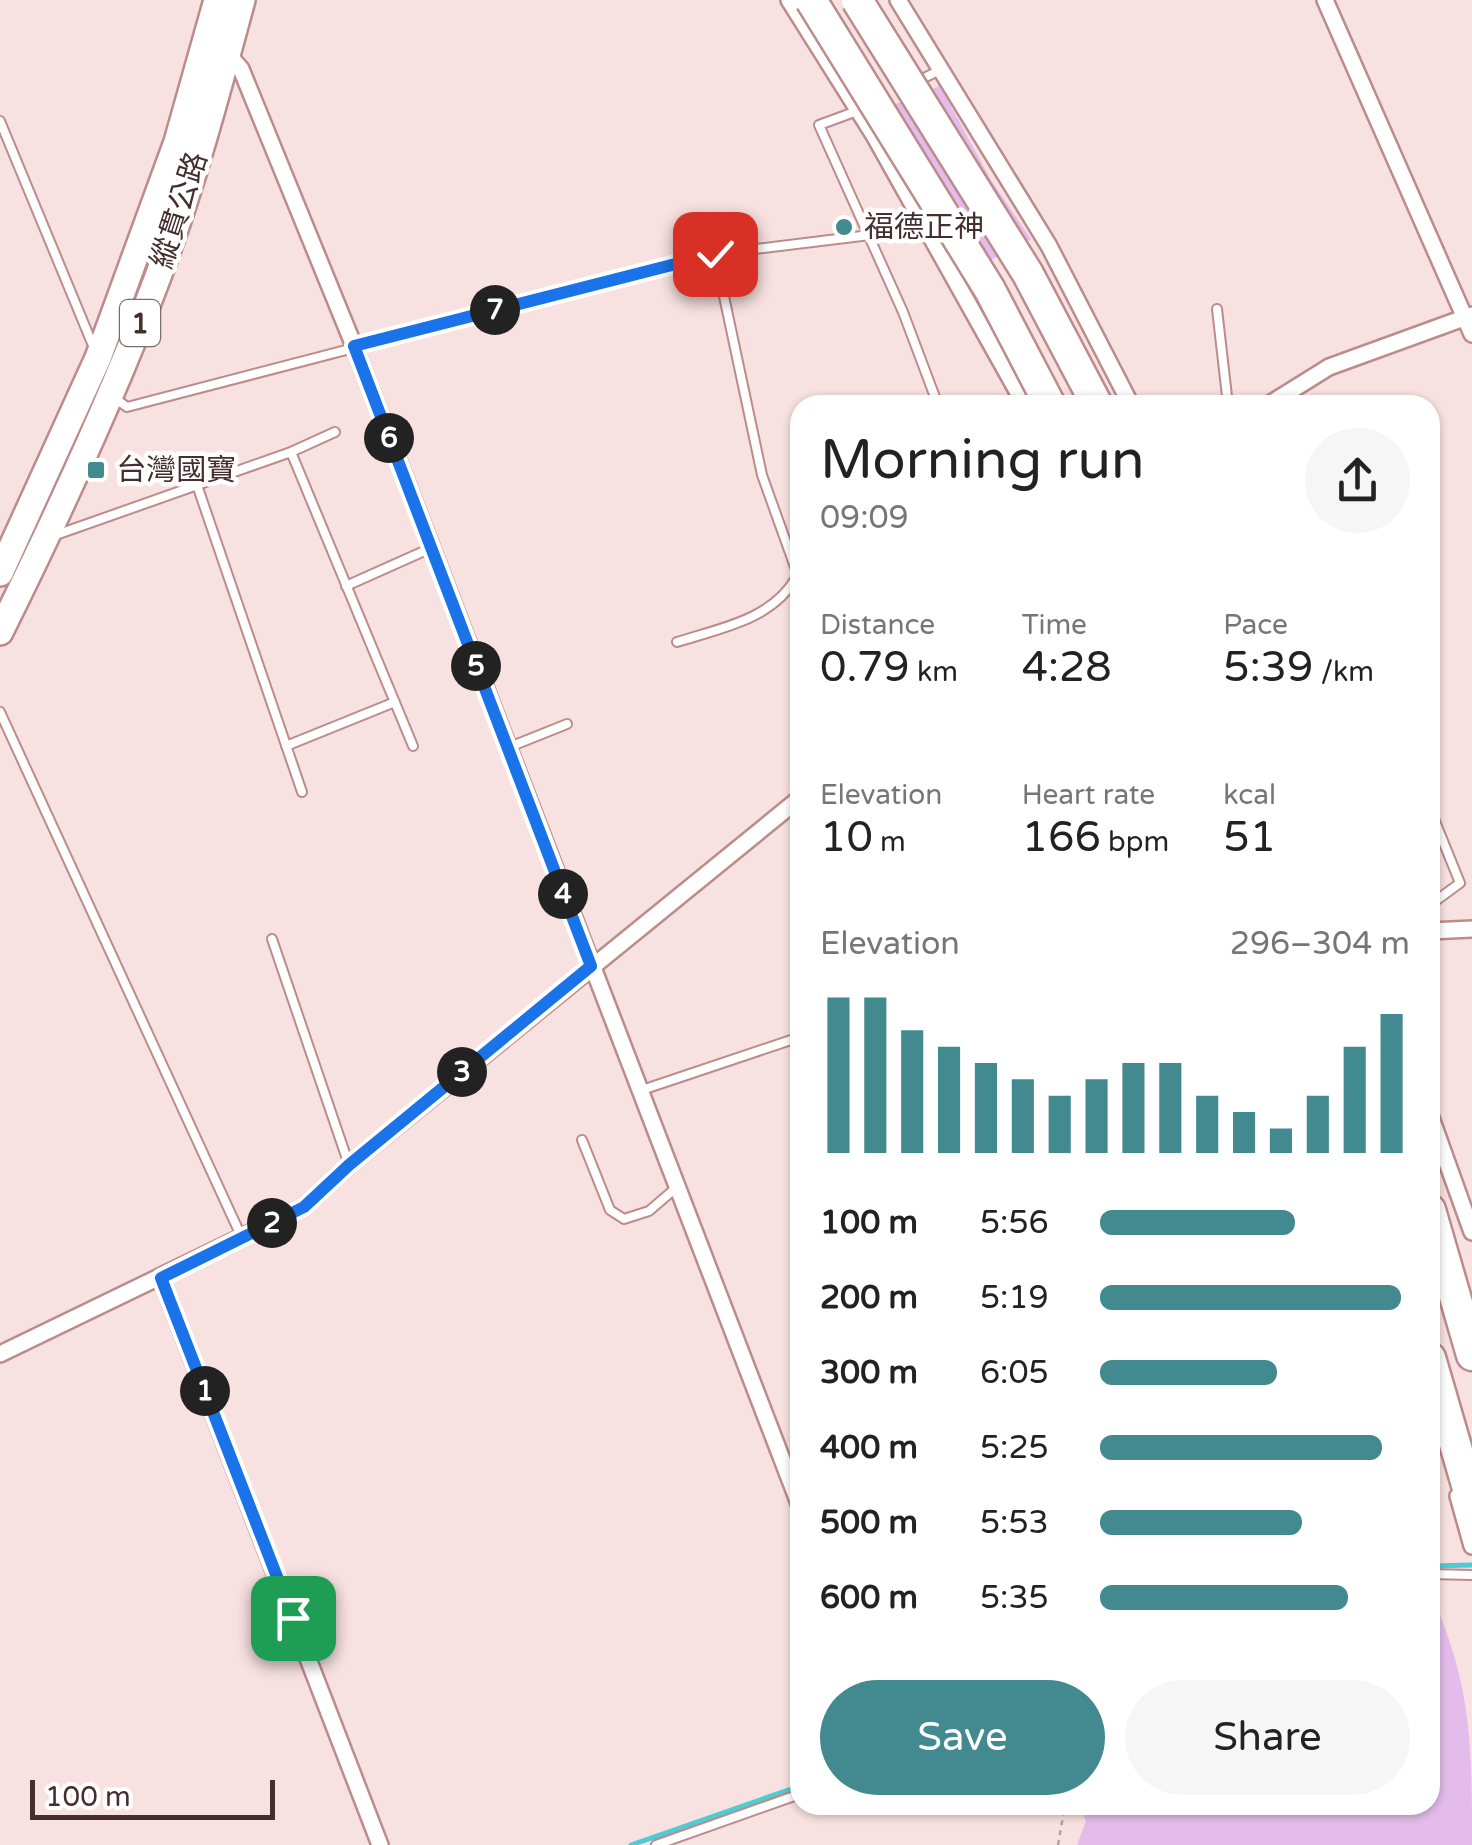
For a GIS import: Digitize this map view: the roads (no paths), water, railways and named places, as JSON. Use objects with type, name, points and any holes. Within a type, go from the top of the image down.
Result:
[{"type":"highway","points":[[811,0],[990,290],[1045,395]]},
{"type":"highway","points":[[857,0],[1028,274],[1092,395]]},
{"type":"highway","points":[[1440,1245],[1472,1355]]},
{"type":"highway","points":[[1440,1392],[1472,1502]]},
{"type":"main road","name":"縱貫公路","points":[[0,572],[98,358],[176,142],[217,0]]},
{"type":"main road","name":"縱貫公路","points":[[0,632],[47,538],[167,252],[242,0]]},
{"type":"street","points":[[790,0],[858,111],[1019,395]]},
{"type":"street","points":[[898,0],[1049,246],[1126,395]]},
{"type":"street","points":[[1284,395],[1329,367],[1470,322],[1369,109],[1325,0]]},
{"type":"street","points":[[228,54],[241,69],[354,346],[790,1480]]},
{"type":"street","points":[[0,1354],[304,1207],[349,1165],[790,806]]},
{"type":"street","points":[[1440,931],[1472,929]]},
{"type":"street","points":[[1440,1143],[1472,1232]]},
{"type":"street","points":[[161,1278],[380,1845]]},
{"type":"street","points":[[1440,1432],[1472,1546]]},
{"type":"lane","points":[[906,87],[938,70]]},
{"type":"lane","points":[[890,95],[818,125],[870,235],[934,395]]},
{"type":"lane","points":[[1,126],[98,358],[108,394],[127,407],[715,254],[870,235]]},
{"type":"lane","points":[[715,254],[762,475],[790,556]]},
{"type":"lane","points":[[1217,309],[1227,395]]},
{"type":"lane","points":[[14,542],[47,538],[291,452],[335,432]]},
{"type":"lane","points":[[291,452],[413,746]]},
{"type":"lane","points":[[197,485],[302,792]]},
{"type":"lane","points":[[346,586],[431,548]]},
{"type":"lane","points":[[677,642],[767,610],[790,590]]},
{"type":"lane","points":[[286,746],[395,702]]},
{"type":"lane","points":[[0,712],[242,1238]]},
{"type":"lane","points":[[507,748],[566,724]]},
{"type":"lane","points":[[1440,834],[1460,883],[1440,898]]},
{"type":"lane","points":[[272,939],[349,1165]]},
{"type":"lane","points":[[640,1091],[790,1040]]},
{"type":"lane","points":[[582,1140],[610,1210],[624,1219],[649,1211],[676,1187]]},
{"type":"lane","points":[[1440,1574],[1472,1576]]},
{"type":"lane","points":[[656,1845],[790,1798]]},
{"type":"waterway","points":[[1440,1566],[1472,1565]]},
{"type":"waterway","points":[[631,1845],[790,1789]]},
{"type":"place","name":"福德正神","points":[[844,227]]},
{"type":"place","name":"台灣國寶","points":[[96,470]]}]
